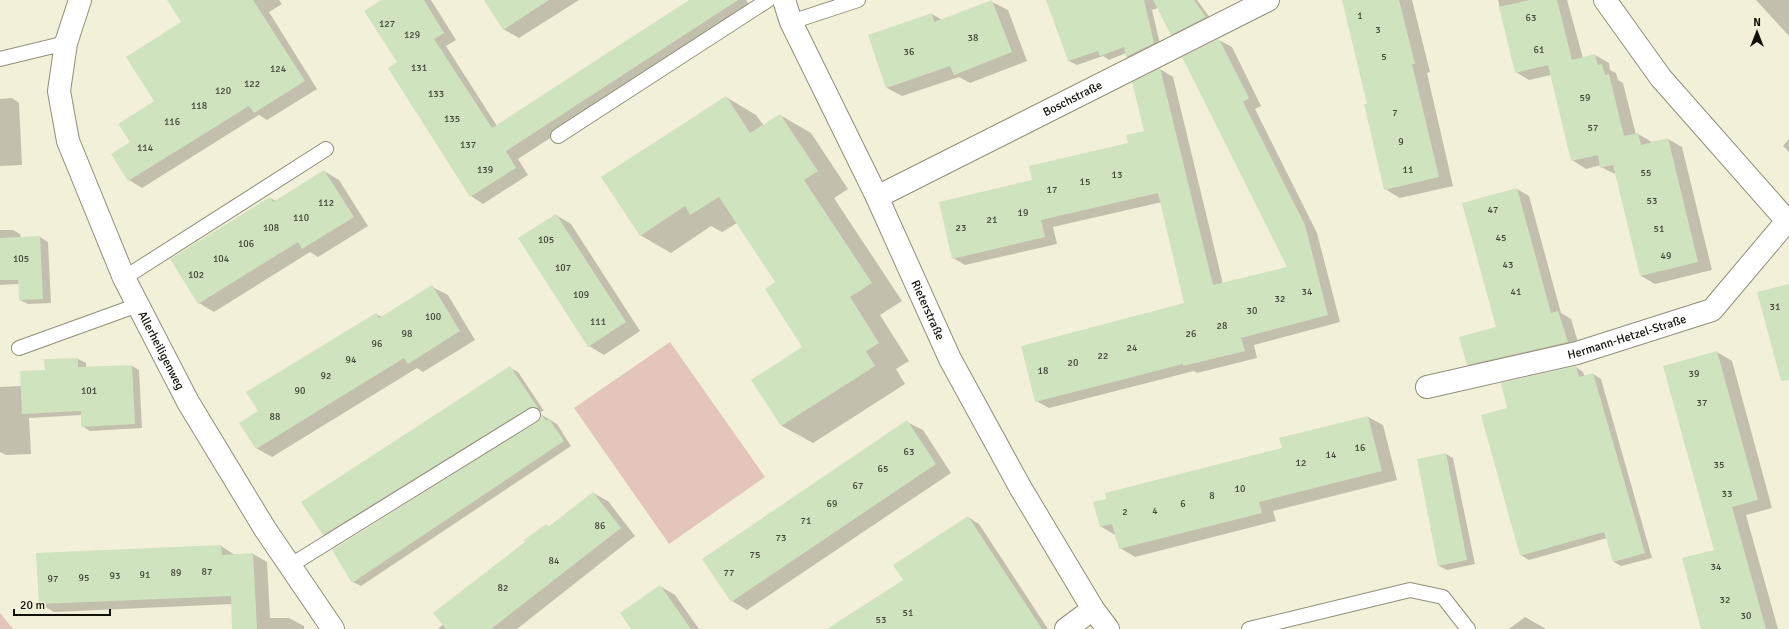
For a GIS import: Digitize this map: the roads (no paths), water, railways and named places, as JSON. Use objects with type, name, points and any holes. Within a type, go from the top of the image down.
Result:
[{"type":"street","name":"Allerheiligenweg","points":[[80,0],[66,43],[59,92],[68,141],[124,278],[188,402],[265,529],[334,629]]},
{"type":"street","name":"Rieterstraße","points":[[784,0],[791,22],[877,197],[950,359],[1020,487],[1093,609],[1108,629]]},
{"type":"street","name":"Boschstraße","points":[[877,197],[1218,27],[1268,0]]},
{"type":"street","name":"Hermann-Hetzel-Straße","points":[[1427,387],[1577,354],[1712,310],[1788,221],[1661,78],[1605,0]]},
{"type":"street","points":[[1066,629],[1093,609]]},
{"type":"lane","points":[[558,136],[768,0]]},
{"type":"lane","points":[[791,22],[858,0]]},
{"type":"lane","points":[[0,59],[66,43]]},
{"type":"lane","points":[[124,278],[326,149]]},
{"type":"lane","points":[[19,348],[138,305]]},
{"type":"lane","points":[[291,565],[533,415]]},
{"type":"lane","points":[[1249,629],[1410,590],[1443,597],[1468,629]]}]
